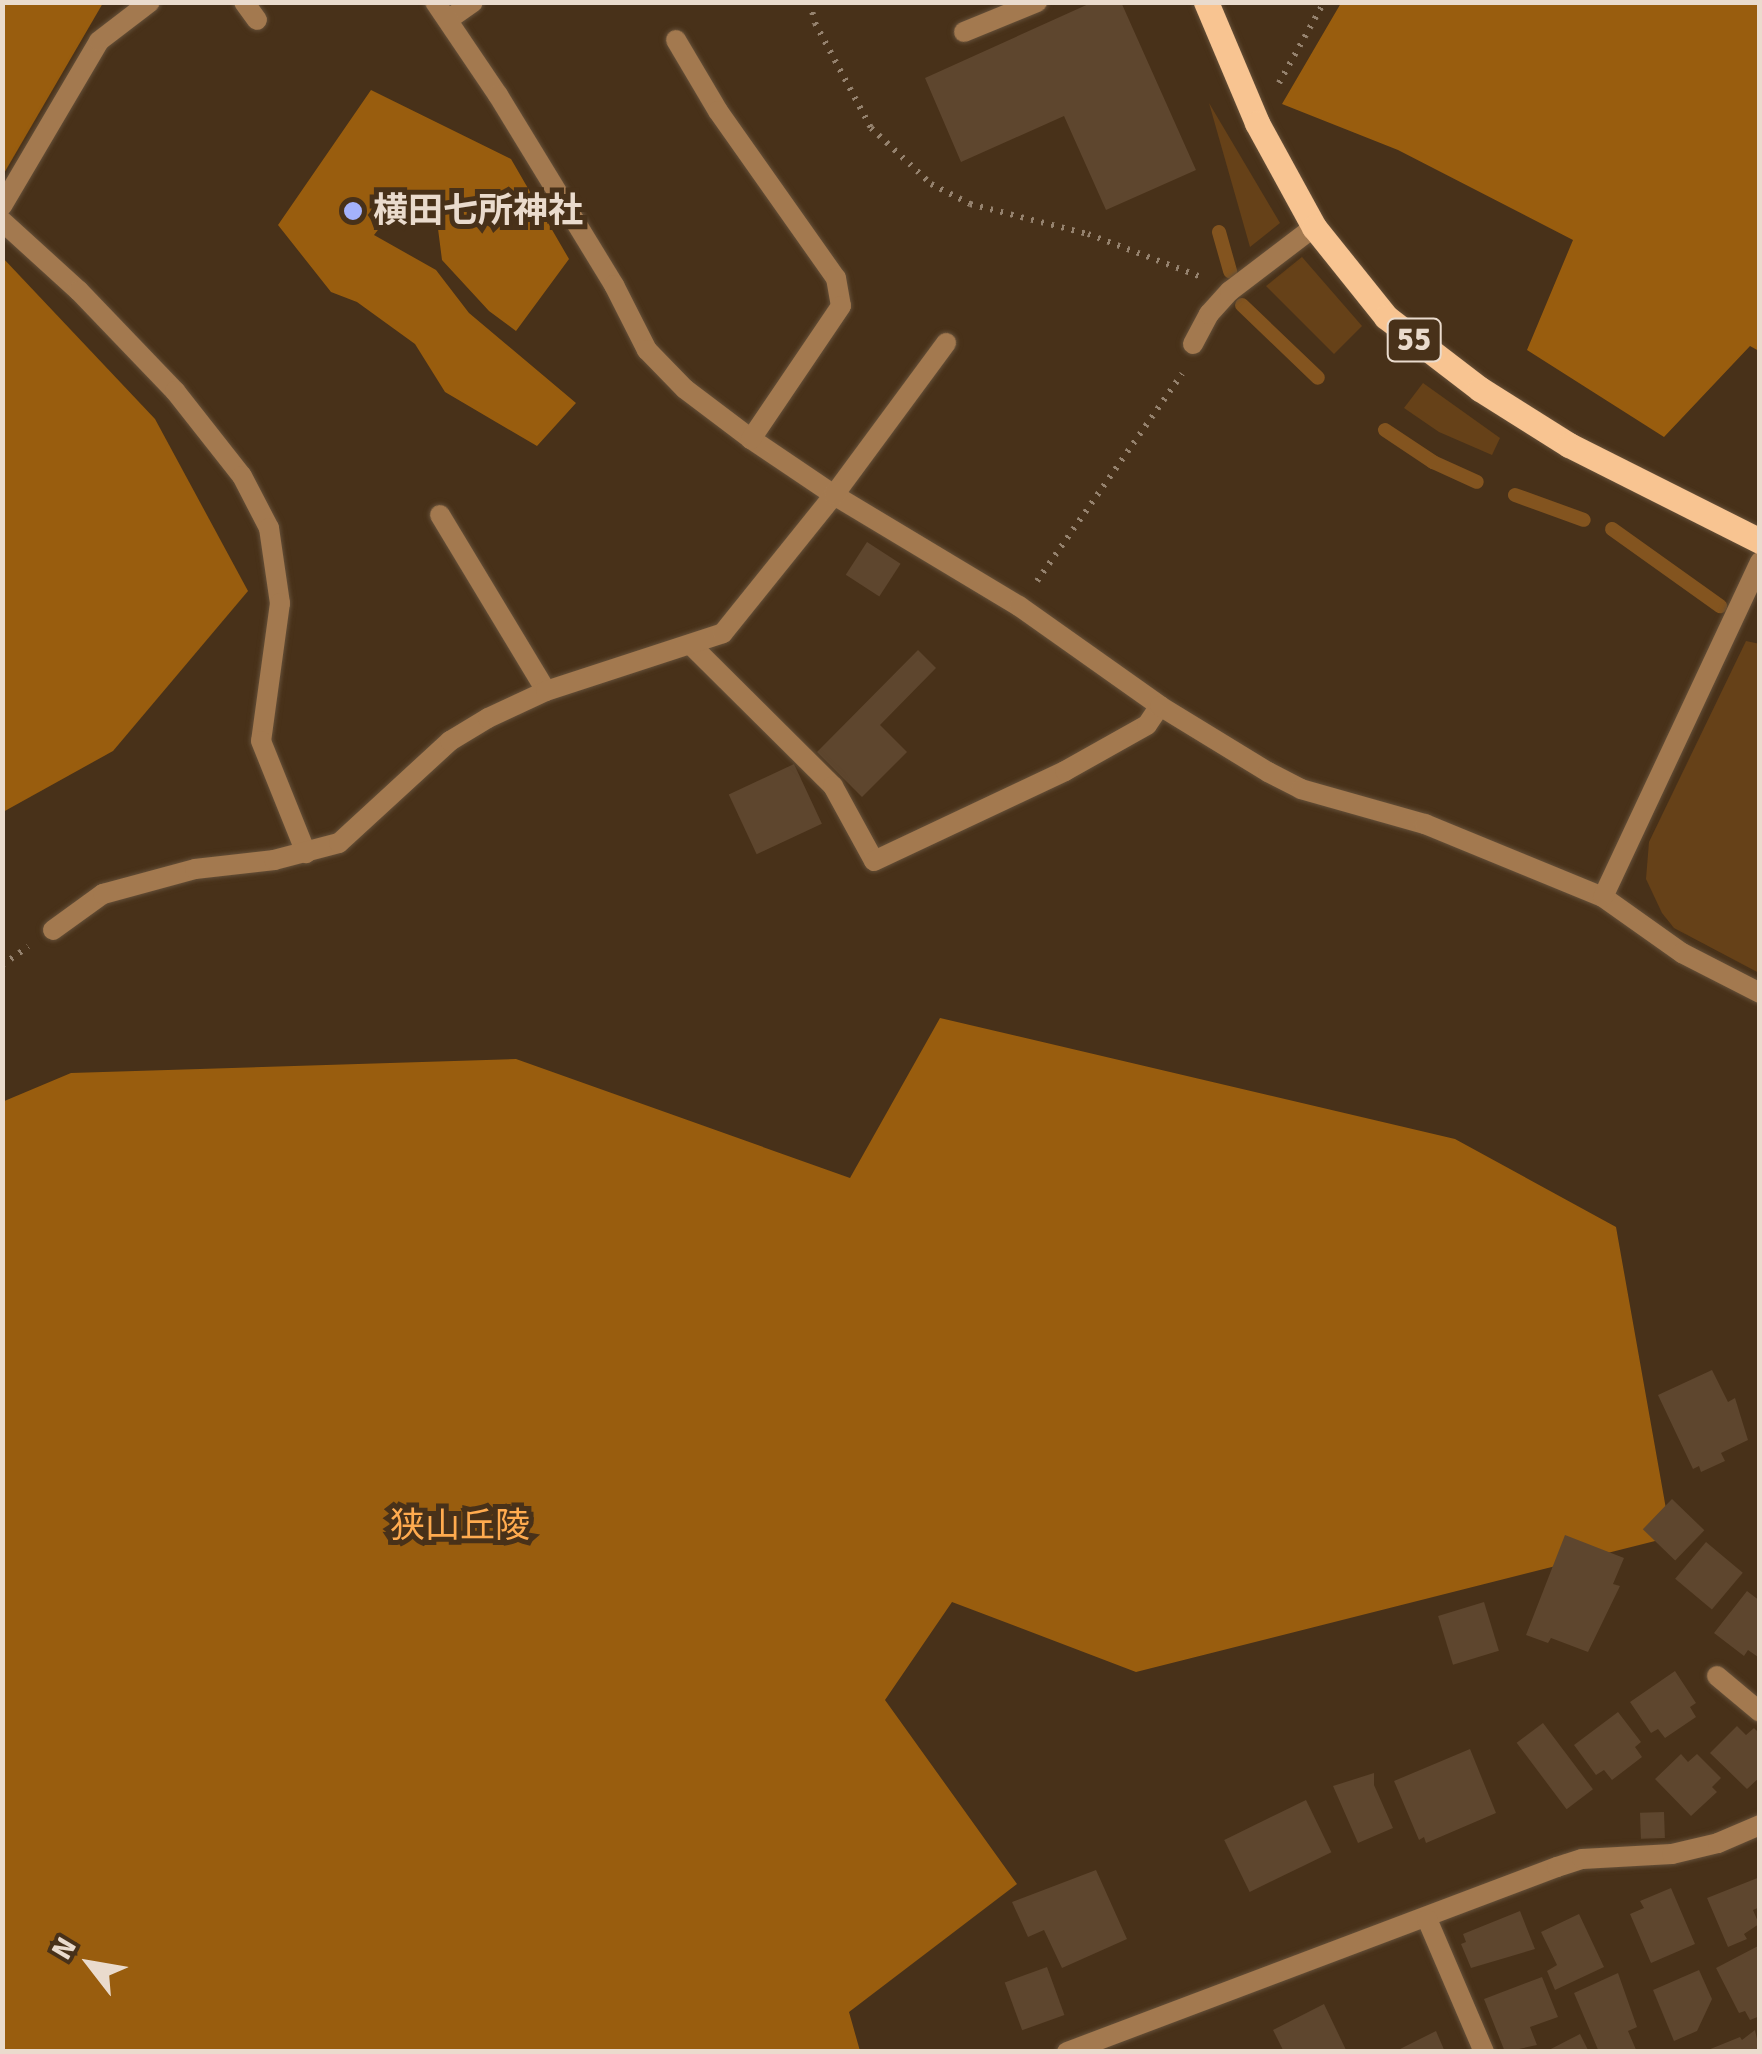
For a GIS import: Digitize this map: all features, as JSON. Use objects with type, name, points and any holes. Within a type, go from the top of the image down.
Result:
[{"type":"main road","name":"55","points":[[1206,2],[1257,123],[1314,227],[1386,317],[1480,390],[1569,445],[1760,541]]},
{"type":"street","points":[[2,206],[98,41],[150,2]]},
{"type":"street","points":[[244,2],[257,20]]},
{"type":"street","points":[[474,2],[442,11],[614,285],[647,350],[684,389],[834,495],[1019,606],[1160,706],[1301,789],[1425,824],[1603,897],[1682,953],[1760,993]]},
{"type":"street","points":[[964,32],[1037,2]]},
{"type":"street","points":[[676,40],[718,111],[836,278],[841,306],[751,439]]},
{"type":"street","points":[[2,221],[79,291],[176,391],[242,476],[270,528],[280,603],[262,741],[306,854]]},
{"type":"street","points":[[1193,344],[1209,314],[1230,291],[1314,227]]},
{"type":"street","points":[[54,930],[103,894],[210,866],[306,854],[339,842],[450,741],[546,691],[724,633],[834,495],[946,343]]},
{"type":"street","points":[[440,514],[546,691]]},
{"type":"street","points":[[1603,897],[1760,562]]},
{"type":"street","points":[[691,644],[832,786],[874,861],[1065,771],[1147,726],[1160,706]]},
{"type":"street","points":[[1717,1676],[1760,1712]]},
{"type":"street","points":[[1066,2052],[1582,1860],[1672,1854],[1718,1843],[1760,1825]]},
{"type":"street","points":[[1428,1919],[1484,2052]]},
{"type":"path","points":[[810,2],[815,23],[871,128],[930,184],[970,204],[1088,234],[1230,291]]},
{"type":"path","points":[[1257,123],[1324,2]]},
{"type":"path","points":[[1019,606],[1165,402],[1192,356],[1193,344]]},
{"type":"shaded area","points":[[1209,103],[1280,223],[1250,247]]},
{"type":"shaded area","points":[[1302,257],[1362,326],[1334,354],[1266,286]]},
{"type":"shaded area","points":[[1423,383],[1500,438],[1492,455],[1439,432],[1404,408]]},
{"type":"shaded area","points":[[1746,641],[1760,644],[1759,973],[1674,928],[1646,879],[1649,842]]},
{"type":"green space","points":[[2,3],[103,3],[3,175]]},
{"type":"green space","points":[[1341,3],[1759,3],[1759,351],[1750,346],[1664,437],[1527,350],[1573,240],[1398,150],[1282,104]]},
{"type":"green space","points":[[371,90],[511,159],[569,259],[516,331],[489,311],[442,260],[437,221],[402,199],[374,235],[436,270],[469,313],[576,403],[537,446],[445,392],[415,344],[357,302],[331,292],[278,225]]},
{"type":"green space","points":[[2,257],[155,419],[248,591],[113,751],[3,812]]},
{"type":"green space","name":"狭山丘陵","points":[[940,1018],[1455,1139],[1616,1227],[1671,1537],[1136,1672],[952,1602],[885,1700],[1017,1884],[849,2012],[860,2051],[3,2051],[2,1102],[71,1073],[516,1059],[850,1178]]},
{"type":"building","points":[[1093,2],[1121,2],[1196,170],[1106,210],[1064,116],[961,162],[925,78]]},
{"type":"building","points":[[867,542],[901,564],[879,596],[846,575]]},
{"type":"building","points":[[918,650],[936,668],[880,725],[907,752],[862,797],[817,752]]},
{"type":"building","points":[[794,764],[822,824],[757,854],[729,794]]},
{"type":"building","points":[[1712,1370],[1728,1402],[1735,1398],[1748,1440],[1721,1453],[1725,1461],[1701,1472],[1699,1466],[1693,1469],[1658,1395]]},
{"type":"building","points":[[1672,1499],[1704,1530],[1675,1560],[1643,1529]]},
{"type":"building","points":[[1565,1535],[1624,1558],[1613,1584],[1620,1586],[1588,1652],[1551,1638],[1548,1643],[1526,1635]]},
{"type":"building","points":[[1706,1542],[1743,1573],[1712,1610],[1675,1579]]},
{"type":"building","points":[[1747,1591],[1760,1601],[1758,1657],[1748,1650],[1744,1656],[1714,1633]]},
{"type":"building","points":[[1484,1602],[1499,1651],[1453,1665],[1438,1616]]},
{"type":"building","points":[[1675,1671],[1696,1703],[1690,1707],[1696,1717],[1665,1738],[1658,1729],[1651,1733],[1630,1702]]},
{"type":"building","points":[[1618,1712],[1641,1742],[1635,1747],[1642,1757],[1612,1780],[1604,1770],[1596,1775],[1574,1745]]},
{"type":"building","points":[[1543,1723],[1593,1789],[1567,1809],[1517,1743]]},
{"type":"building","points":[[1737,1726],[1746,1735],[1754,1728],[1760,1734],[1760,1777],[1747,1789],[1710,1753]]},
{"type":"building","points":[[1470,1749],[1496,1813],[1426,1843],[1424,1837],[1419,1840],[1394,1781]]},
{"type":"building","points":[[1681,1754],[1688,1762],[1697,1754],[1721,1778],[1712,1787],[1717,1792],[1691,1816],[1655,1779]]},
{"type":"building","points":[[1374,1773],[1374,1785],[1393,1828],[1358,1843],[1333,1786]]},
{"type":"building","points":[[1306,1800],[1331,1852],[1250,1892],[1224,1840]]},
{"type":"building","points":[[1664,1812],[1665,1838],[1641,1839],[1640,1813]]},
{"type":"building","points":[[1096,1870],[1127,1939],[1062,1968],[1044,1930],[1028,1937],[1012,1902]]},
{"type":"building","points":[[1760,1877],[1760,1907],[1753,1910],[1759,1924],[1744,1934],[1747,1939],[1728,1947],[1707,1898]]},
{"type":"building","points":[[1671,1888],[1695,1944],[1651,1963],[1630,1914],[1644,1908],[1640,1901]]},
{"type":"building","points":[[1520,1911],[1535,1949],[1471,1968],[1461,1944],[1466,1942],[1463,1934]]},
{"type":"building","points":[[1579,1914],[1604,1967],[1555,1990],[1547,1971],[1557,1965],[1541,1932]]},
{"type":"building","points":[[1760,1945],[1760,2016],[1750,2020],[1745,2011],[1739,2013],[1716,1968]]},
{"type":"building","points":[[1047,1967],[1064,2015],[1022,2030],[1005,1982]]},
{"type":"building","points":[[1699,1970],[1712,1999],[1697,2031],[1674,2041],[1653,1990]]},
{"type":"building","points":[[1618,1973],[1637,2027],[1628,2031],[1637,2052],[1599,2052],[1574,1993]]},
{"type":"building","points":[[1542,1977],[1558,2017],[1530,2027],[1537,2045],[1505,2052],[1484,1999]]},
{"type":"building","points":[[1324,2004],[1347,2052],[1284,2052],[1273,2030]]},
{"type":"building","points":[[1755,2030],[1760,2052],[1703,2052],[1740,2037],[1742,2040]]},
{"type":"building","points":[[1436,2031],[1445,2052],[1394,2052]]},
{"type":"building","points":[[1580,2034],[1589,2052],[1545,2052]]},
{"type":"waterway","points":[[1219,232],[1230,271]]},
{"type":"waterway","points":[[1242,305],[1318,378]]},
{"type":"waterway","points":[[1385,430],[1433,462],[1477,482]]},
{"type":"waterway","points":[[1515,495],[1584,520]]},
{"type":"waterway","points":[[1612,529],[1720,606]]},
{"type":"place","name":"横田七所神社","points":[[353,211]]}]
